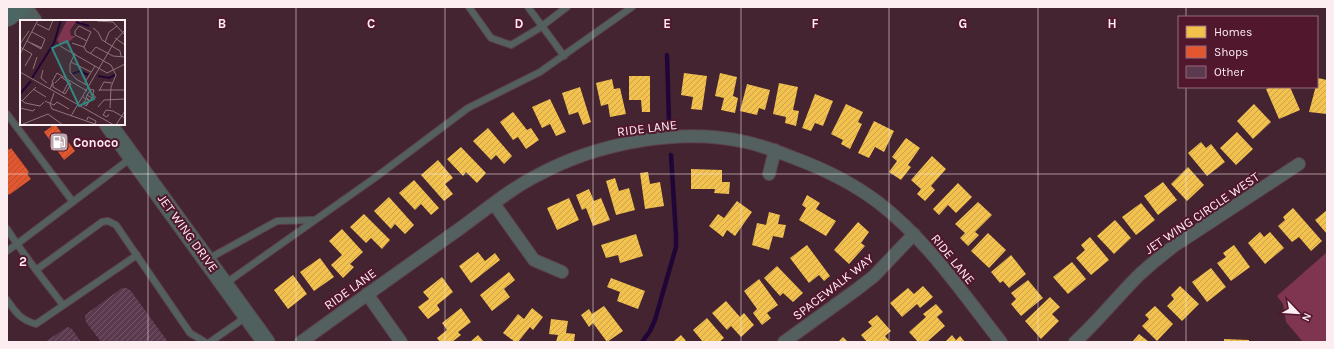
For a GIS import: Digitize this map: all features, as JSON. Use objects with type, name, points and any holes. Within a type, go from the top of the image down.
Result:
[{"type":"highway","points":[[7,15],[18,7]]},
{"type":"main road","points":[[23,7],[32,20]]},
{"type":"main road","name":"JET WING DRIVE","points":[[109,125],[266,342]]},
{"type":"street","name":"RIDE LANE","points":[[300,342],[537,175],[596,151],[617,146],[664,138],[717,138],[745,142],[775,150],[813,165],[859,189],[879,202],[914,234],[933,254],[1001,342]]},
{"type":"street","points":[[768,174],[775,150]]},
{"type":"street","name":"JET WING CIRCLE WEST","points":[[1075,342],[1138,276],[1156,260],[1174,246],[1299,164]]},
{"type":"street","points":[[494,204],[534,260],[562,272]]},
{"type":"street","name":"SPACEWALK WAY","points":[[784,342],[874,276],[914,234]]},
{"type":"street","points":[[367,294],[402,342]]},
{"type":"lane","points":[[470,7],[491,38],[511,45],[542,26],[567,7]]},
{"type":"lane","points":[[528,7],[564,56]]},
{"type":"lane","points":[[224,284],[376,177],[468,108],[540,72],[632,7]]},
{"type":"lane","points":[[7,114],[73,202]]},
{"type":"lane","points":[[7,251],[132,157]]},
{"type":"lane","points":[[207,260],[277,221],[314,220]]},
{"type":"lane","points":[[36,270],[102,222],[108,221],[116,224],[190,333],[206,342]]},
{"type":"lane","points":[[7,229],[63,306]]},
{"type":"lane","points":[[7,300],[16,312],[26,321],[36,324],[137,255]]},
{"type":"lane","points":[[210,342],[247,316]]},
{"type":"shaded area","points":[[1327,252],[1327,342],[1303,342],[1286,322],[1283,304],[1277,296]]},
{"type":"building: Homes","points":[[684,73],[707,76],[702,110],[691,109],[693,97],[681,95]]},
{"type":"building: Homes","points":[[720,73],[737,77],[733,96],[738,98],[735,113],[721,110],[724,98],[715,96]]},
{"type":"building: Homes","points":[[629,76],[650,76],[650,112],[642,112],[641,100],[629,100]]},
{"type":"building: Homes","points":[[1318,78],[1327,80],[1327,114],[1309,112],[1315,88],[1318,88]]},
{"type":"building: Homes","points":[[612,79],[614,89],[620,88],[626,114],[610,117],[608,104],[601,106],[596,83]]},
{"type":"building: Homes","points":[[779,83],[798,87],[793,110],[799,111],[796,126],[785,123],[786,117],[773,114]]},
{"type":"building: Homes","points":[[747,84],[770,90],[765,110],[759,108],[757,115],[740,111]]},
{"type":"building: Homes","points":[[580,87],[591,122],[583,125],[578,112],[569,115],[562,93]]},
{"type":"building: Homes","points":[[1290,88],[1300,110],[1279,119],[1266,89]]},
{"type":"building: Homes","points":[[815,94],[833,101],[823,126],[815,123],[811,131],[802,128]]},
{"type":"building: Homes","points":[[550,99],[566,132],[556,136],[550,124],[542,128],[532,107]]},
{"type":"building: Homes","points":[[846,104],[863,112],[858,122],[862,124],[850,149],[841,144],[843,140],[831,134]]},
{"type":"building: Homes","points":[[1254,104],[1271,122],[1253,139],[1237,121]]},
{"type":"building: Homes","points":[[513,112],[527,130],[531,128],[539,140],[526,149],[518,137],[513,140],[500,122]]},
{"type":"building: Homes","points":[[874,121],[894,131],[884,152],[875,147],[869,158],[858,153]]},
{"type":"building: Homes","points":[[488,128],[512,156],[504,164],[496,155],[491,160],[473,141]]},
{"type":"building: Homes","points":[[1237,132],[1253,149],[1236,165],[1220,148]]},
{"type":"building: Homes","points":[[906,138],[920,148],[908,165],[911,167],[901,180],[889,172],[897,161],[892,157]]},
{"type":"building: Homes","points":[[1201,142],[1206,148],[1211,144],[1225,162],[1207,176],[1188,153]]},
{"type":"building: Homes","points":[[461,147],[486,173],[477,183],[466,172],[463,176],[447,159]]},
{"type":"building: Homes","points":[[932,156],[946,169],[931,186],[935,190],[925,201],[917,194],[921,189],[911,180]]},
{"type":"building: Homes","points":[[438,160],[453,178],[445,184],[453,194],[444,201],[421,175]]},
{"type":"building: Homes","points":[[1188,167],[1204,185],[1187,201],[1171,184]]},
{"type":"building: Homes","points":[[691,169],[722,170],[722,182],[730,182],[729,194],[714,193],[715,189],[691,189]]},
{"type":"building: Homes","points":[[648,172],[650,184],[660,182],[664,206],[645,209],[640,173]]},
{"type":"building: Homes","points":[[615,178],[619,191],[629,188],[635,210],[616,215],[606,181]]},
{"type":"building: Homes","points":[[414,180],[439,208],[431,215],[421,204],[415,210],[399,193]]},
{"type":"building: Homes","points":[[1163,182],[1177,200],[1158,215],[1144,196]]},
{"type":"building: Homes","points":[[958,183],[972,197],[956,213],[948,205],[939,215],[933,209]]},
{"type":"building: Homes","points":[[589,189],[594,201],[601,198],[610,220],[593,226],[586,208],[582,210],[576,195]]},
{"type":"building: Homes","points":[[807,195],[820,203],[816,209],[836,221],[826,236],[799,220],[806,208],[802,205]]},
{"type":"building: Homes","points":[[389,197],[414,225],[405,234],[395,224],[391,229],[374,211]]},
{"type":"building: Homes","points":[[569,198],[579,220],[557,230],[547,208]]},
{"type":"building: Homes","points":[[737,201],[752,212],[735,236],[727,230],[723,237],[709,226],[718,214],[724,218]]},
{"type":"building: Homes","points":[[978,202],[992,215],[975,232],[979,235],[968,246],[960,238],[965,233],[955,224]]},
{"type":"building: Homes","points":[[1141,203],[1155,220],[1136,235],[1122,217]]},
{"type":"building: Homes","points":[[1293,208],[1322,241],[1311,251],[1299,237],[1292,242],[1278,226],[1285,220],[1283,217]]},
{"type":"building: Homes","points":[[1327,210],[1327,234],[1315,220]]},
{"type":"building: Homes","points":[[769,212],[780,215],[778,224],[786,225],[783,238],[773,236],[769,250],[752,245],[757,223],[766,225]]},
{"type":"building: Homes","points":[[364,214],[390,240],[382,249],[371,238],[366,243],[350,227]]},
{"type":"building: Homes","points":[[1115,220],[1131,238],[1114,254],[1097,236]]},
{"type":"building: Homes","points":[[858,222],[869,232],[861,243],[865,246],[849,264],[834,250]]},
{"type":"building: Homes","points":[[342,229],[363,252],[350,264],[354,267],[343,278],[331,265],[342,255],[329,241]]},
{"type":"building: Homes","points":[[1260,232],[1264,237],[1270,232],[1284,248],[1265,264],[1248,243]]},
{"type":"building: Homes","points":[[988,233],[1006,250],[989,268],[971,251]]},
{"type":"building: Homes","points":[[636,234],[643,256],[620,263],[618,255],[606,258],[601,245]]},
{"type":"building: Homes","points":[[1090,237],[1109,260],[1091,275],[1076,258],[1085,250],[1081,245]]},
{"type":"building: Homes","points":[[807,245],[830,276],[824,281],[819,275],[809,283],[790,258]]},
{"type":"building: Homes","points":[[1234,245],[1250,267],[1231,281],[1217,263],[1226,257],[1223,253]]},
{"type":"building: Homes","points":[[478,252],[485,261],[495,253],[500,260],[471,283],[459,266]]},
{"type":"building: Homes","points":[[1011,255],[1026,274],[1009,288],[1003,281],[1000,283],[991,272]]},
{"type":"building: Homes","points":[[320,258],[334,277],[314,291],[300,272]]},
{"type":"building: Homes","points":[[1072,262],[1086,279],[1068,294],[1053,277]]},
{"type":"building: Homes","points":[[777,266],[803,293],[793,302],[783,293],[780,296],[764,278]]},
{"type":"building: Homes","points":[[1211,268],[1226,287],[1207,302],[1192,282]]},
{"type":"building: Homes","points":[[509,272],[515,280],[504,289],[510,297],[492,311],[480,295]]},
{"type":"building: Homes","points":[[293,275],[307,294],[288,309],[274,290]]},
{"type":"building: Homes","points":[[442,277],[453,292],[437,305],[440,310],[428,319],[418,307],[429,299],[423,292]]},
{"type":"building: Homes","points":[[611,278],[645,291],[638,309],[617,301],[620,292],[607,287]]},
{"type":"building: Homes","points":[[759,279],[778,305],[767,313],[771,318],[762,325],[753,313],[757,309],[744,291]]},
{"type":"building: Homes","points":[[1028,280],[1043,298],[1021,316],[1011,304],[1016,299],[1011,293]]},
{"type":"building: Homes","points":[[923,286],[933,297],[920,308],[917,304],[902,317],[890,303],[908,288],[914,294]]},
{"type":"building: Homes","points":[[1180,286],[1199,304],[1182,321],[1167,306],[1174,299],[1171,295]]},
{"type":"building: Homes","points":[[1050,297],[1060,307],[1052,314],[1059,321],[1041,339],[1025,321]]},
{"type":"building: Homes","points":[[726,301],[740,317],[744,313],[754,325],[741,337],[731,326],[727,330],[712,313]]},
{"type":"building: Homes","points":[[936,304],[943,312],[937,317],[945,326],[927,342],[918,342],[909,332],[926,317],[923,314]]},
{"type":"building: Homes","points":[[604,306],[623,331],[607,342],[593,323],[589,327],[581,315],[589,309],[592,314]]},
{"type":"building: Homes","points":[[1155,306],[1173,324],[1157,341],[1142,326],[1149,319],[1145,315]]},
{"type":"building: Homes","points":[[461,308],[471,322],[458,332],[461,335],[452,342],[440,342],[437,338],[447,330],[442,323]]},
{"type":"building: Homes","points":[[532,308],[543,317],[533,330],[530,327],[518,342],[515,342],[503,333],[518,314],[524,319]]},
{"type":"building: Homes","points":[[877,315],[891,331],[885,336],[890,342],[867,342],[861,335],[872,326],[868,322]]},
{"type":"building: Homes","points":[[707,318],[724,338],[719,342],[703,342],[693,330]]},
{"type":"building: Homes","points":[[551,319],[568,321],[566,333],[575,334],[574,342],[556,342],[558,335],[549,334]]},
{"type":"building: Homes","points":[[1139,334],[1149,342],[1132,342]]},
{"type":"building: Homes","points":[[478,335],[484,342],[470,342]]},
{"type":"building: Homes","points":[[681,335],[687,342],[673,342]]},
{"type":"building: Homes","points":[[952,335],[956,340],[960,336],[965,342],[945,342]]},
{"type":"building: Homes","points":[[843,337],[848,342],[838,342]]},
{"type":"building: Homes","points":[[1224,339],[1249,340],[1249,342],[1224,342]]},
{"type":"building: Shops","name":"Conoco","points":[[56,125],[75,151],[64,160],[44,132]]},
{"type":"building: Shops","points":[[7,147],[9,150],[11,148],[29,172],[27,174],[31,179],[9,195],[7,192]]},
{"type":"building: Other","points":[[122,288],[127,288],[131,291],[168,342],[101,342],[86,322],[85,316]]},
{"type":"building: Other","points":[[68,327],[72,329],[81,342],[45,342],[66,328]]},
{"type":"waterway","points":[[667,55],[669,121]]},
{"type":"waterway","points":[[642,342],[650,331],[655,320],[676,247],[671,155]]},
{"type":"place","name":"Conoco","points":[[59,142]]}]
